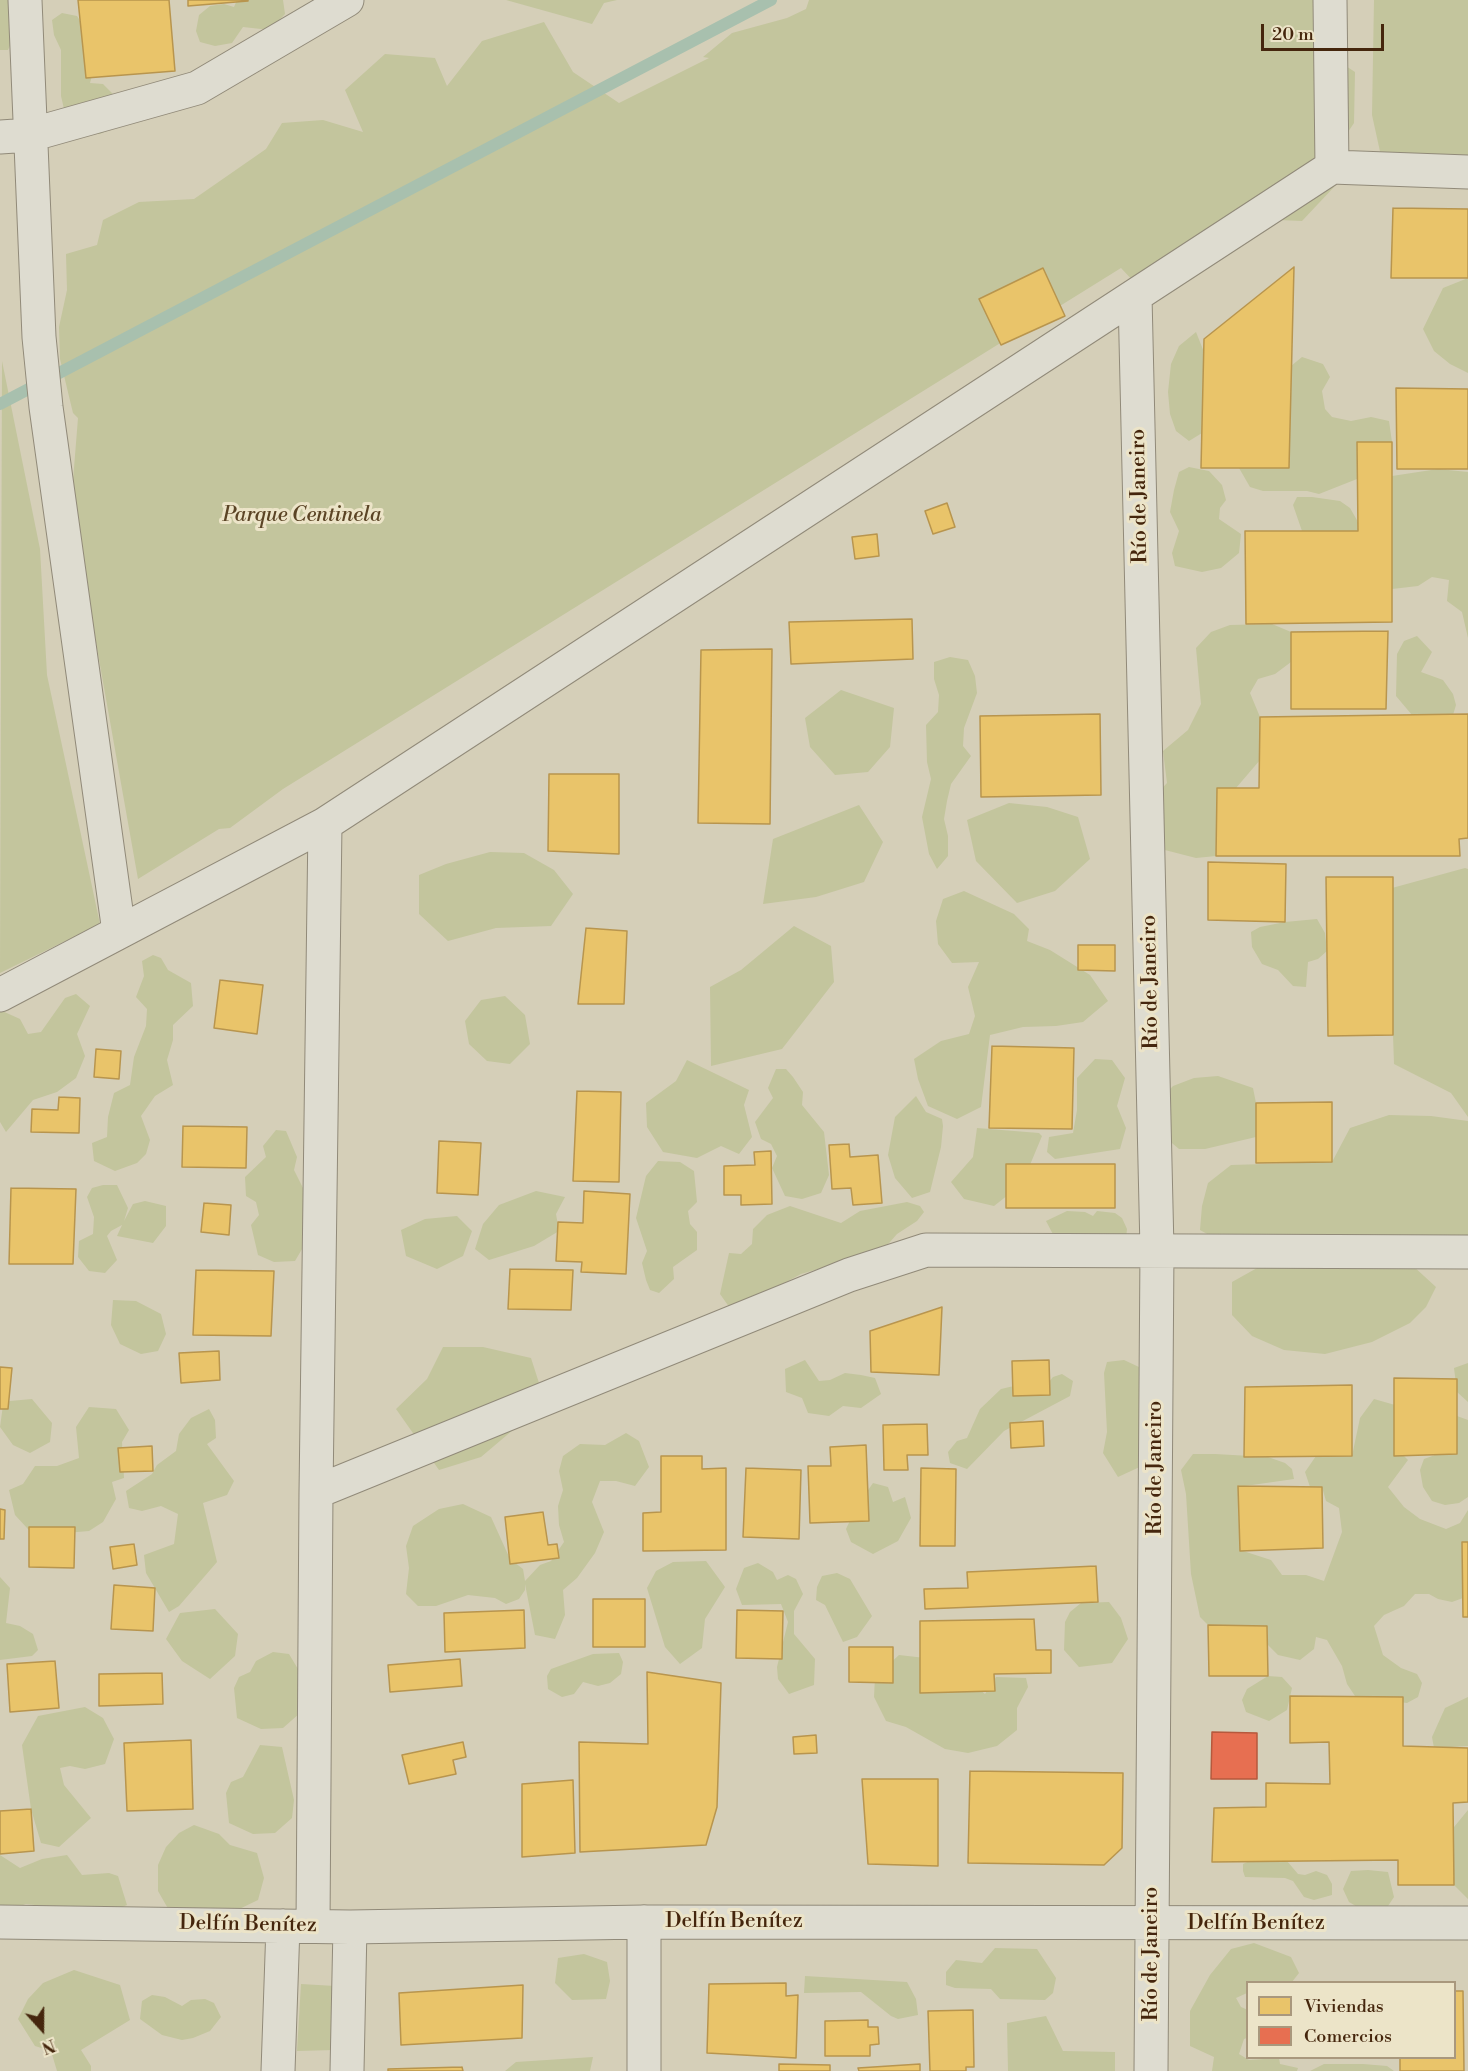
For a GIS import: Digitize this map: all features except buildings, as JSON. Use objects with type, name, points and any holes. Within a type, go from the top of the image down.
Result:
[{"type":"street","points":[[25,0],[15,136],[46,407],[119,932]]},
{"type":"street","points":[[15,136],[198,88],[347,0]]},
{"type":"street","points":[[1330,0],[1332,168]]},
{"type":"street","points":[[0,995],[326,824],[1332,168],[1468,172]]},
{"type":"street","name":"Río de Janeiro","points":[[1136,296],[1157,1249],[1151,2071]]},
{"type":"street","points":[[278,2071],[298,1926],[316,1492],[326,824]]},
{"type":"street","points":[[316,1492],[849,1275],[926,1250],[1157,1249],[1468,1252]]},
{"type":"street","name":"Delfín Benítez","points":[[0,1922],[350,1927],[644,1922],[1468,1923]]},
{"type":"street","points":[[644,1922],[644,2071]]},
{"type":"street","points":[[346,2071],[350,1927]]},
{"type":"green space","points":[[0,0],[22,0],[16,32],[8,50],[0,50]]},
{"type":"green space","points":[[237,0],[283,0],[285,14],[270,30],[243,27],[232,43],[215,46],[200,42],[196,31],[199,15],[210,6],[224,4],[234,7]]},
{"type":"green space","points":[[506,0],[617,0],[604,3],[592,24]]},
{"type":"green space","name":"Parque Centinela","points":[[809,0],[1317,0],[1317,47],[1355,72],[1354,123],[1340,144],[1334,187],[1302,221],[1255,219],[1135,283],[1121,268],[283,789],[230,828],[219,829],[138,879],[72,493],[78,418],[73,413],[60,359],[59,327],[67,290],[66,254],[97,245],[103,220],[139,202],[194,199],[266,149],[282,123],[323,120],[363,132],[345,90],[385,54],[435,58],[447,86],[482,41],[544,22],[573,72],[619,103],[709,58],[703,57],[732,33],[787,18],[806,9]]},
{"type":"green space","points":[[1374,0],[1468,0],[1468,160],[1381,156],[1372,115]]},
{"type":"green space","points":[[62,13],[77,16],[90,36],[94,68],[90,83],[103,84],[114,95],[114,128],[100,134],[83,133],[65,113],[61,96],[61,50],[54,35],[52,20]]},
{"type":"green space","points":[[1468,278],[1468,373],[1450,364],[1434,351],[1423,329],[1443,288]]},
{"type":"green space","points":[[1196,332],[1204,352],[1202,433],[1189,441],[1176,431],[1170,414],[1168,392],[1171,364],[1179,346]]},
{"type":"green space","points":[[1302,357],[1323,364],[1330,377],[1322,391],[1325,409],[1332,417],[1351,421],[1371,417],[1389,421],[1392,442],[1357,442],[1357,479],[1319,494],[1307,491],[1263,491],[1250,487],[1239,468],[1289,468],[1291,366]]},
{"type":"green space","points":[[2,361],[40,549],[47,675],[100,924],[0,973]]},
{"type":"green space","points":[[1189,467],[1209,471],[1222,485],[1226,500],[1220,508],[1219,519],[1241,534],[1239,553],[1221,568],[1202,572],[1175,566],[1172,553],[1179,531],[1170,512],[1179,472]]},
{"type":"green space","points":[[1438,469],[1468,472],[1468,638],[1462,612],[1447,601],[1449,580],[1432,577],[1418,586],[1392,589],[1392,476]]},
{"type":"green space","points":[[1297,497],[1340,501],[1350,508],[1358,522],[1358,531],[1302,531],[1293,505]]},
{"type":"green space","points":[[1272,624],[1291,632],[1291,662],[1275,674],[1258,679],[1250,693],[1260,717],[1260,760],[1236,788],[1217,788],[1216,856],[1196,858],[1161,849],[1153,798],[1167,783],[1163,751],[1188,730],[1201,704],[1196,648],[1211,632],[1230,625]]},
{"type":"green space","points":[[1417,636],[1432,652],[1421,672],[1443,680],[1453,694],[1456,705],[1453,715],[1412,715],[1396,696],[1397,654],[1404,641]]},
{"type":"green space","points":[[950,657],[968,660],[975,676],[977,693],[964,728],[963,746],[971,756],[951,784],[944,819],[948,836],[948,856],[937,869],[929,854],[922,817],[931,779],[927,762],[926,725],[938,712],[939,695],[934,679],[934,662]]},
{"type":"green space","points":[[841,690],[894,708],[890,747],[868,772],[835,775],[810,747],[805,718]]},
{"type":"green space","points":[[1009,803],[1047,807],[1078,817],[1090,859],[1055,891],[1017,903],[976,861],[967,820]]},
{"type":"green space","points":[[859,805],[883,842],[864,882],[816,897],[763,904],[773,839]]},
{"type":"green space","points":[[490,852],[524,853],[554,870],[573,894],[551,926],[496,928],[448,941],[419,914],[419,875],[446,864]]},
{"type":"green space","points":[[1468,869],[1468,1117],[1451,1093],[1394,1064],[1393,1035],[1392,888]]},
{"type":"green space","points":[[964,891],[1014,914],[1029,929],[1027,941],[1050,950],[1090,975],[1108,1001],[1083,1022],[1023,1027],[990,1035],[981,1107],[957,1119],[928,1106],[918,1079],[914,1059],[941,1041],[969,1034],[975,1016],[968,987],[979,962],[952,963],[938,944],[936,921],[943,899]]},
{"type":"green space","points":[[1317,919],[1325,933],[1327,951],[1318,959],[1308,962],[1306,987],[1293,986],[1278,970],[1262,964],[1252,947],[1251,932],[1260,927],[1285,922]]},
{"type":"green space","points":[[794,926],[831,946],[834,982],[782,1049],[711,1066],[710,987],[741,970]]},
{"type":"green space","points":[[153,955],[161,958],[168,970],[191,983],[193,1006],[173,1025],[173,1040],[167,1060],[173,1085],[155,1096],[141,1116],[150,1140],[146,1154],[137,1163],[115,1171],[94,1161],[92,1143],[107,1137],[108,1117],[114,1093],[130,1085],[134,1057],[146,1026],[147,1009],[136,997],[144,976],[142,961]]},
{"type":"green space","points":[[76,994],[90,1006],[77,1034],[85,1056],[76,1078],[57,1092],[33,1100],[6,1132],[0,1122],[0,1010],[20,1019],[28,1034],[41,1032],[65,998]]},
{"type":"green space","points":[[505,996],[525,1015],[530,1044],[510,1064],[487,1061],[469,1044],[465,1021],[481,1000]]},
{"type":"green space","points":[[1095,1059],[1112,1060],[1125,1078],[1117,1106],[1126,1128],[1120,1149],[1055,1159],[1047,1152],[1049,1137],[1073,1133],[1077,1110],[1077,1078]]},
{"type":"green space","points":[[687,1060],[749,1090],[744,1105],[752,1137],[739,1154],[721,1146],[697,1158],[663,1152],[647,1127],[646,1103],[676,1081]]},
{"type":"green space","points":[[776,1069],[786,1069],[793,1077],[803,1092],[802,1105],[824,1132],[829,1175],[821,1193],[802,1199],[785,1196],[772,1168],[777,1156],[771,1144],[761,1139],[755,1122],[773,1098],[768,1088]]},
{"type":"green space","points":[[1218,1076],[1253,1088],[1256,1103],[1256,1137],[1205,1149],[1179,1149],[1153,1127],[1157,1103],[1173,1086],[1194,1078]]},
{"type":"green space","points":[[916,1096],[926,1112],[942,1119],[943,1126],[941,1147],[930,1192],[912,1198],[895,1178],[888,1155],[895,1117]]},
{"type":"green space","points":[[1389,1115],[1431,1116],[1468,1121],[1468,1238],[1297,1234],[1234,1249],[1200,1230],[1202,1206],[1208,1183],[1231,1165],[1332,1162],[1350,1128]]},
{"type":"green space","points":[[977,1128],[1039,1133],[1042,1136],[1022,1184],[994,1206],[964,1199],[951,1182],[973,1157]]},
{"type":"green space","points":[[276,1130],[286,1131],[297,1157],[294,1170],[309,1200],[305,1244],[295,1261],[274,1262],[258,1255],[251,1225],[259,1215],[256,1202],[246,1196],[245,1177],[266,1157],[263,1146]]},
{"type":"green space","points":[[658,1161],[680,1162],[694,1171],[697,1202],[688,1211],[690,1224],[697,1232],[697,1250],[673,1267],[674,1279],[659,1293],[650,1290],[646,1280],[642,1263],[647,1251],[636,1218],[646,1176]]},
{"type":"green space","points":[[117,1185],[128,1208],[124,1221],[133,1204],[145,1201],[166,1206],[166,1226],[153,1243],[117,1236],[122,1225],[111,1231],[107,1236],[117,1260],[105,1273],[89,1271],[78,1257],[79,1241],[93,1234],[94,1217],[87,1197],[92,1188]]},
{"type":"green space","points":[[536,1191],[565,1197],[556,1214],[559,1231],[534,1246],[489,1260],[475,1249],[483,1224],[499,1205]]},
{"type":"green space","points":[[907,1202],[920,1206],[924,1212],[917,1221],[897,1234],[883,1250],[801,1274],[732,1311],[720,1294],[729,1253],[741,1254],[752,1244],[753,1229],[767,1215],[790,1206],[841,1223],[860,1211]]},
{"type":"green space","points":[[1067,1211],[1085,1212],[1093,1216],[1097,1211],[1115,1213],[1122,1218],[1127,1229],[1126,1238],[1056,1240],[1046,1221]]},
{"type":"green space","points":[[457,1216],[472,1231],[463,1256],[437,1269],[406,1256],[401,1230],[425,1219]]},
{"type":"green space","points":[[1266,1263],[1412,1265],[1436,1287],[1426,1307],[1410,1323],[1372,1342],[1325,1354],[1284,1350],[1252,1336],[1232,1315],[1232,1282]]},
{"type":"green space","points":[[113,1300],[136,1301],[161,1314],[166,1334],[158,1351],[141,1354],[120,1344],[111,1325]]},
{"type":"green space","points":[[443,1347],[483,1347],[531,1358],[539,1383],[520,1424],[481,1457],[439,1470],[396,1409],[427,1379]]},
{"type":"green space","points":[[805,1360],[819,1381],[830,1380],[845,1373],[861,1375],[875,1378],[881,1394],[861,1408],[843,1406],[829,1416],[808,1413],[802,1398],[786,1392],[785,1369]]},
{"type":"green space","points":[[1124,1360],[1139,1367],[1144,1465],[1118,1477],[1103,1453],[1107,1432],[1104,1373],[1107,1362]]},
{"type":"green space","points":[[1468,1363],[1468,1402],[1457,1392],[1454,1368]]},
{"type":"green space","points":[[1062,1374],[1073,1381],[1070,1396],[1004,1431],[967,1469],[950,1463],[948,1452],[957,1441],[967,1438],[980,1409],[1001,1389],[1018,1385],[1043,1389],[1053,1377]]},
{"type":"green space","points":[[32,1399],[52,1423],[50,1442],[30,1453],[13,1445],[0,1427],[3,1405],[10,1401]]},
{"type":"green space","points":[[1374,1399],[1395,1405],[1404,1456],[1408,1460],[1388,1487],[1404,1507],[1420,1519],[1446,1529],[1460,1523],[1468,1510],[1468,1542],[1462,1542],[1463,1598],[1452,1602],[1429,1594],[1415,1594],[1404,1606],[1384,1615],[1374,1626],[1383,1655],[1401,1668],[1417,1674],[1422,1683],[1418,1697],[1407,1703],[1355,1696],[1327,1640],[1316,1637],[1314,1649],[1300,1660],[1278,1655],[1268,1645],[1267,1626],[1208,1625],[1200,1617],[1191,1574],[1186,1494],[1181,1470],[1193,1454],[1215,1454],[1268,1457],[1285,1463],[1292,1469],[1294,1479],[1238,1487],[1240,1550],[1271,1560],[1282,1575],[1306,1575],[1324,1581],[1342,1532],[1339,1508],[1326,1501],[1322,1487],[1310,1487],[1305,1472],[1316,1456],[1352,1456],[1360,1418]]},
{"type":"green space","points":[[89,1407],[116,1409],[129,1430],[122,1442],[124,1478],[112,1482],[116,1499],[103,1522],[89,1531],[66,1533],[39,1541],[15,1515],[9,1490],[23,1484],[35,1466],[57,1466],[79,1458],[76,1427]]},
{"type":"green space","points":[[209,1409],[215,1420],[216,1438],[207,1444],[234,1481],[227,1495],[203,1503],[217,1562],[179,1606],[169,1612],[146,1573],[144,1555],[174,1544],[178,1514],[161,1506],[142,1511],[129,1508],[126,1491],[152,1474],[157,1465],[176,1451],[179,1434],[191,1418]]},
{"type":"green space","points":[[1457,1416],[1468,1420],[1468,1497],[1459,1503],[1445,1505],[1432,1501],[1423,1487],[1420,1470],[1424,1459],[1435,1455],[1457,1454]]},
{"type":"green space","points":[[626,1433],[639,1441],[649,1467],[635,1486],[616,1481],[600,1481],[592,1502],[604,1532],[595,1553],[577,1578],[563,1590],[565,1615],[555,1639],[535,1635],[525,1584],[525,1590],[519,1599],[506,1604],[495,1598],[468,1595],[436,1606],[418,1606],[406,1594],[409,1568],[406,1546],[413,1526],[439,1509],[463,1504],[491,1517],[510,1559],[523,1569],[525,1581],[540,1565],[551,1561],[564,1542],[559,1525],[558,1506],[563,1490],[559,1471],[563,1456],[580,1444],[605,1445]]},
{"type":"green space","points":[[873,1483],[888,1487],[893,1502],[905,1497],[911,1518],[898,1541],[873,1554],[851,1542],[846,1529],[857,1506]]},
{"type":"green space","points":[[706,1561],[725,1587],[705,1619],[702,1648],[680,1664],[665,1647],[647,1588],[656,1571],[673,1562]]},
{"type":"green space","points":[[758,1563],[773,1572],[777,1580],[788,1575],[796,1579],[803,1594],[794,1611],[794,1634],[815,1659],[814,1685],[789,1694],[778,1679],[777,1667],[788,1622],[781,1604],[742,1605],[736,1589],[744,1568]]},
{"type":"green space","points":[[837,1573],[850,1579],[872,1616],[857,1637],[843,1642],[825,1605],[816,1600],[817,1587],[822,1576]]},
{"type":"green space","points":[[0,1577],[10,1588],[6,1623],[20,1626],[33,1634],[38,1650],[32,1656],[0,1660]]},
{"type":"green space","points":[[1109,1602],[1121,1618],[1128,1639],[1112,1663],[1079,1667],[1064,1650],[1065,1622],[1070,1612],[1081,1603]]},
{"type":"green space","points":[[215,1609],[238,1634],[235,1656],[210,1679],[182,1661],[166,1639],[180,1613]]},
{"type":"green space","points":[[273,1652],[289,1654],[298,1669],[300,1713],[283,1728],[261,1729],[237,1718],[234,1688],[239,1677],[250,1672],[256,1661]]},
{"type":"green space","points":[[619,1653],[623,1662],[621,1674],[610,1683],[598,1686],[583,1682],[574,1694],[562,1697],[548,1689],[547,1676],[551,1669],[593,1654]]},
{"type":"green space","points":[[899,1655],[934,1659],[960,1674],[985,1694],[996,1677],[1026,1678],[1028,1687],[1017,1708],[1017,1730],[997,1746],[968,1753],[945,1749],[906,1727],[886,1721],[874,1697],[875,1677]]},
{"type":"green space","points":[[1268,1676],[1282,1677],[1292,1688],[1287,1710],[1269,1721],[1246,1712],[1242,1700],[1247,1689]]},
{"type":"green space","points":[[1468,1697],[1468,1746],[1434,1748],[1432,1737],[1445,1708]]},
{"type":"green space","points":[[85,1707],[103,1718],[114,1739],[105,1764],[85,1769],[70,1766],[60,1768],[64,1785],[91,1818],[59,1847],[41,1843],[31,1809],[22,1745],[38,1716]]},
{"type":"green space","points":[[260,1745],[282,1747],[294,1800],[292,1818],[275,1833],[253,1834],[229,1823],[226,1793],[231,1782],[243,1777]]},
{"type":"green space","points":[[1468,1810],[1468,1899],[1454,1885],[1454,1827]]},
{"type":"green space","points":[[194,1825],[219,1834],[230,1845],[257,1853],[264,1878],[258,1900],[229,1914],[170,1912],[158,1891],[158,1865],[166,1847],[179,1833]]},
{"type":"green space","points":[[0,1855],[20,1868],[42,1859],[67,1855],[82,1875],[109,1873],[118,1876],[127,1905],[108,1913],[26,1904],[0,1912]]},
{"type":"green space","points":[[1287,1861],[1298,1874],[1305,1875],[1316,1871],[1327,1875],[1332,1884],[1332,1895],[1314,1900],[1304,1897],[1293,1881],[1285,1878],[1245,1877],[1243,1871],[1243,1864],[1247,1862]]},
{"type":"green space","points":[[1351,1871],[1388,1872],[1394,1897],[1386,1909],[1366,1912],[1349,1902],[1343,1889]]},
{"type":"green space","points":[[1254,1943],[1291,1957],[1299,1973],[1293,1981],[1246,1981],[1246,1993],[1236,1998],[1241,2007],[1246,2009],[1246,2038],[1239,2054],[1249,2060],[1279,2059],[1280,2064],[1298,2068],[1297,2071],[1212,2071],[1214,2057],[1190,2046],[1190,2011],[1210,1975],[1231,1949]]},
{"type":"green space","points":[[995,1948],[1037,1949],[1056,1978],[1053,1993],[1045,2000],[1000,1999],[991,1989],[955,1988],[946,1985],[946,1972],[956,1960],[982,1963]]},
{"type":"green space","points":[[584,1954],[607,1962],[610,1981],[606,1999],[572,2000],[555,1983],[558,1958]]},
{"type":"green space","points":[[74,1970],[120,1985],[130,2020],[81,2050],[91,2066],[91,2071],[57,2071],[51,2051],[35,2046],[18,2019],[28,1999],[43,1983]]},
{"type":"green space","points":[[805,1976],[907,1982],[916,1999],[918,2015],[898,2019],[861,1992],[804,1993]]},
{"type":"green space","points":[[301,1984],[335,1986],[334,2050],[297,2051]]},
{"type":"green space","points":[[152,1995],[165,1997],[182,2006],[191,2000],[205,1999],[214,2003],[221,2017],[210,2031],[193,2038],[182,2040],[162,2035],[140,2019],[142,2001]]},
{"type":"green space","points":[[1046,2016],[1063,2051],[1115,2052],[1115,2071],[1008,2071],[1007,2023]]},
{"type":"green space","points":[[593,2057],[590,2071],[505,2071],[516,2062]]},
{"type":"green space","points":[[1324,2064],[1387,2066],[1394,2071],[1310,2071]]},
{"type":"waterway","points":[[0,404],[771,0]]}]
